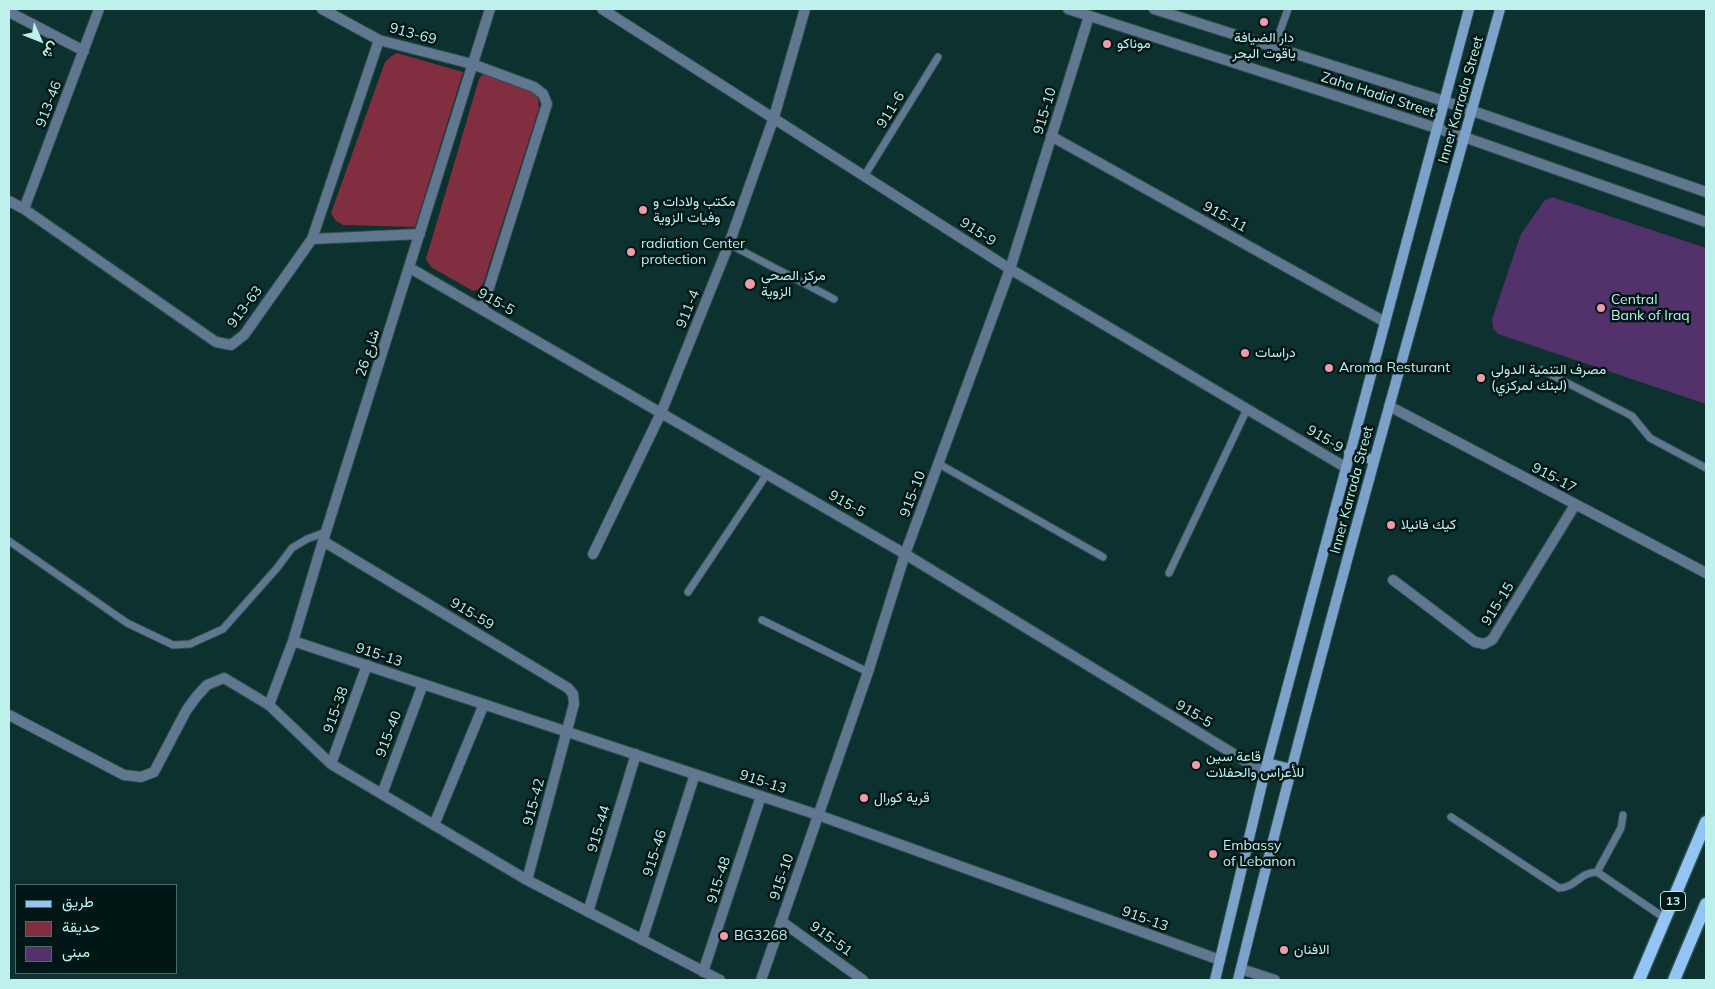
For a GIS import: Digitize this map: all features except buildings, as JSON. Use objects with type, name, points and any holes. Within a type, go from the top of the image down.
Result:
[{"type":"main road","name":"Inner Karrada Street","points":[[1215,980],[1266,768],[1469,9]]},
{"type":"main road","name":"Inner Karrada Street","points":[[1238,980],[1374,460],[1500,9]]},
{"type":"main road","points":[[1349,453],[1374,460]]},
{"type":"main road","points":[[1266,768],[1292,770]]},
{"type":"main road","name":"13","points":[[1639,980],[1706,822]]},
{"type":"main road","name":"13","points":[[1674,980],[1706,904]]},
{"type":"street","name":"913-46","points":[[24,209],[100,9]]},
{"type":"street","name":"913-69","points":[[322,9],[379,40],[472,64],[534,88],[543,94],[547,104],[482,310]]},
{"type":"street","name":"شارع 26","points":[[269,705],[293,641],[490,9]]},
{"type":"street","name":"915-9","points":[[602,9],[1010,269],[1345,468]]},
{"type":"street","name":"911-4","points":[[593,554],[661,413],[729,244],[774,117],[805,9]]},
{"type":"street","name":"Zaha Hadid Street","points":[[1068,9],[1091,12],[1464,137],[1706,222]]},
{"type":"street","name":"Zaha Hadid Street","points":[[1154,9],[1472,110],[1706,192]]},
{"type":"street","points":[[9,12],[84,50]]},
{"type":"street","name":"915-10","points":[[761,980],[868,672],[905,554],[1010,269],[1091,12]]},
{"type":"street","name":"913-63","points":[[9,201],[24,209],[216,342],[231,345],[244,335],[312,239],[379,40]]},
{"type":"street","name":"915-11","points":[[1051,136],[1385,322]]},
{"type":"street","points":[[312,239],[420,234]]},
{"type":"street","name":"915-5","points":[[410,268],[905,554],[1266,768]]},
{"type":"street","name":"915-17","points":[[1389,406],[1706,574]]},
{"type":"street","name":"915-15","points":[[1393,580],[1475,642],[1484,644],[1492,640],[1575,505]]},
{"type":"street","name":"915-59","points":[[325,536],[568,688],[573,694],[574,704],[567,732]]},
{"type":"street","name":"915-13","points":[[293,641],[818,815],[1220,960]]},
{"type":"street","name":"915-38","points":[[331,764],[366,665]]},
{"type":"street","points":[[9,715],[124,775],[141,777],[154,772],[196,697],[207,685],[224,678],[269,705],[331,764],[527,880],[720,980]]},
{"type":"street","name":"915-40","points":[[382,794],[423,684]]},
{"type":"street","points":[[434,825],[484,704]]},
{"type":"street","name":"915-42","points":[[527,880],[567,732]]},
{"type":"street","name":"915-44","points":[[588,912],[636,754]]},
{"type":"street","name":"915-46","points":[[642,940],[695,774]]},
{"type":"street","name":"915-48","points":[[703,972],[761,796]]},
{"type":"street","name":"915-51","points":[[782,921],[864,980]]},
{"type":"street","points":[[1241,969],[1275,980]]},
{"type":"lane","points":[[1274,48],[1288,9]]},
{"type":"lane","name":"911-6","points":[[864,175],[938,57]]},
{"type":"lane","points":[[729,244],[834,299]]},
{"type":"lane","points":[[1542,370],[1632,416],[1650,438],[1706,468]]},
{"type":"lane","points":[[1169,573],[1247,409]]},
{"type":"lane","points":[[939,464],[1102,557]]},
{"type":"lane","points":[[688,592],[767,474]]},
{"type":"lane","points":[[9,542],[127,622],[173,645],[190,644],[223,629],[277,568],[292,548],[307,540],[325,536]]},
{"type":"lane","points":[[762,620],[868,672]]},
{"type":"lane","points":[[1598,872],[1618,836],[1623,815]]},
{"type":"lane","points":[[1450,816],[1559,888],[1567,888],[1588,872],[1598,872],[1666,918]]},
{"type":"green space","points":[[397,53],[463,72],[415,227],[343,225],[335,220],[331,213],[385,62]]},
{"type":"green space","points":[[483,74],[532,91],[538,98],[539,108],[484,281],[480,289],[473,291],[431,267],[426,259],[479,79]]},
{"type":"place","name":"دار الضيافة ياقوت البحر","points":[[1264,22]]},
{"type":"place","name":"موناكو","points":[[1107,44]]},
{"type":"place","name":"مكتب ولادات و وفيات الزوية","points":[[643,210]]},
{"type":"place","name":"radiation Center protection","points":[[631,252]]},
{"type":"place","name":"مركز الصحي الزوية","points":[[750,284]]},
{"type":"place","name":"Central Bank of Iraq","points":[[1601,308]]},
{"type":"place","name":"دراسات","points":[[1245,353]]},
{"type":"place","name":"Aroma Resturant","points":[[1329,368]]},
{"type":"place","name":"مصرف التنمية الدولي (لبنك لمركزي)","points":[[1481,378]]},
{"type":"place","name":"كيك فانيلا","points":[[1391,525]]},
{"type":"place","name":"قاعة سين للأعراس والحفلات","points":[[1196,765]]},
{"type":"place","name":"قرية كورال","points":[[864,798]]},
{"type":"place","name":"Embassy of Lebanon","points":[[1213,854]]},
{"type":"place","name":"BG3268","points":[[724,936]]},
{"type":"place","name":"الافنان","points":[[1284,950]]}]
